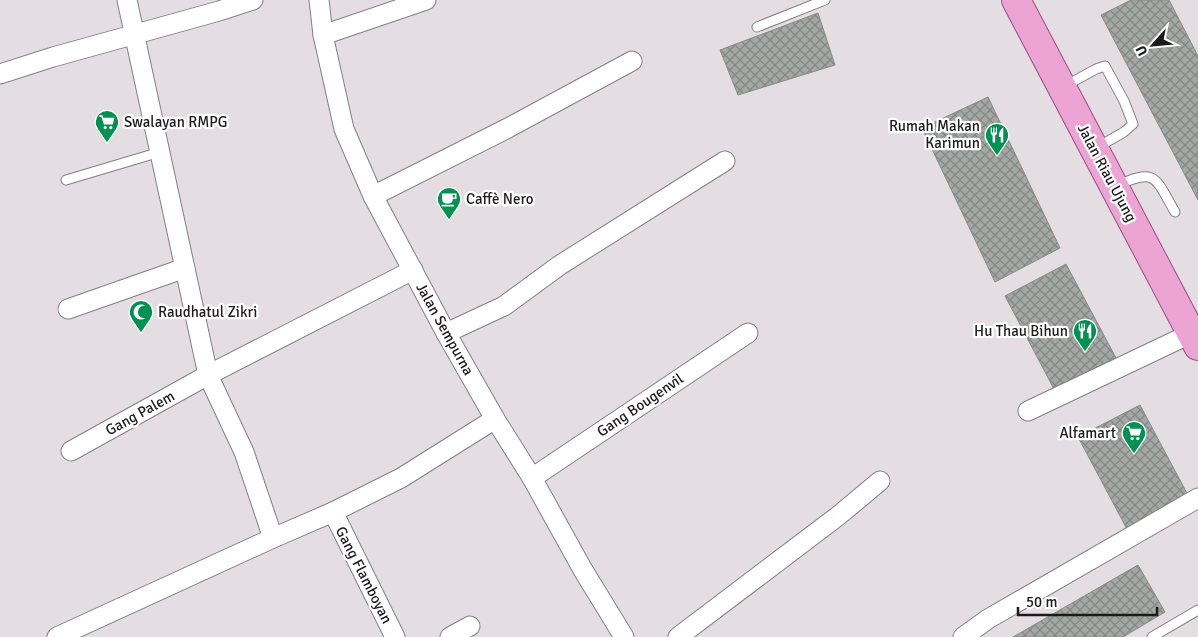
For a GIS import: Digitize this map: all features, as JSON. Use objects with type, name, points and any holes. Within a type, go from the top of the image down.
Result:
[{"type":"main road","name":"Jalan Riau Ujung","points":[[1016,0],[1196,342]]},
{"type":"street","points":[[127,0],[208,375],[244,452],[273,538]]},
{"type":"street","points":[[0,74],[253,0]]},
{"type":"street","name":"Jalan Sempurna","points":[[318,0],[323,36],[344,129],[373,196],[446,333],[495,419],[532,478],[583,570],[624,637]]},
{"type":"street","points":[[323,36],[426,0]]},
{"type":"street","points":[[373,196],[508,128],[632,61]]},
{"type":"street","points":[[446,333],[504,306],[560,265],[725,161]]},
{"type":"street","points":[[68,309],[185,268]]},
{"type":"street","name":"Gang Palem","points":[[71,450],[208,375],[413,270]]},
{"type":"street","name":"Gang Bougenvil","points":[[532,478],[748,333]]},
{"type":"street","points":[[1028,411],[1196,342]]},
{"type":"street","points":[[56,637],[333,512],[402,478],[495,419]]},
{"type":"street","points":[[678,637],[838,516],[880,481]]},
{"type":"street","points":[[963,637],[988,619],[1198,498]]},
{"type":"street","name":"Gang Flamboyan","points":[[333,512],[395,637]]},
{"type":"street","points":[[450,637],[470,626]]},
{"type":"lane","points":[[757,27],[825,0]]},
{"type":"lane","points":[[1062,88],[1105,66],[1134,124],[1095,149]]},
{"type":"lane","points":[[66,180],[160,152]]},
{"type":"lane","points":[[1115,187],[1134,177],[1147,175],[1158,182],[1175,212]]},
{"type":"lane","points":[[1152,637],[1198,610]]},
{"type":"building","points":[[1131,0],[1169,0],[1198,56],[1198,200],[1101,15]]},
{"type":"building","points":[[818,13],[835,65],[738,95],[720,50]]},
{"type":"building","points":[[988,97],[1060,248],[995,282],[922,128]]},
{"type":"building","points":[[1066,264],[1116,358],[1055,391],[1005,296]]},
{"type":"building","points":[[1140,405],[1190,499],[1128,531],[1078,437]]},
{"type":"building","points":[[1138,565],[1165,612],[1123,637],[1013,637]]},
{"type":"place","name":"Swalayan RMPG","points":[[107,143]]},
{"type":"place","name":"Rumah Makan Karimun","points":[[997,156]]},
{"type":"place","name":"Caffè Nero","points":[[449,220]]},
{"type":"place","name":"Raudhatul Zikri","points":[[141,333]]},
{"type":"place","name":"Hu Thau Bihun","points":[[1085,352]]},
{"type":"place","name":"Alfamart","points":[[1134,454]]}]
